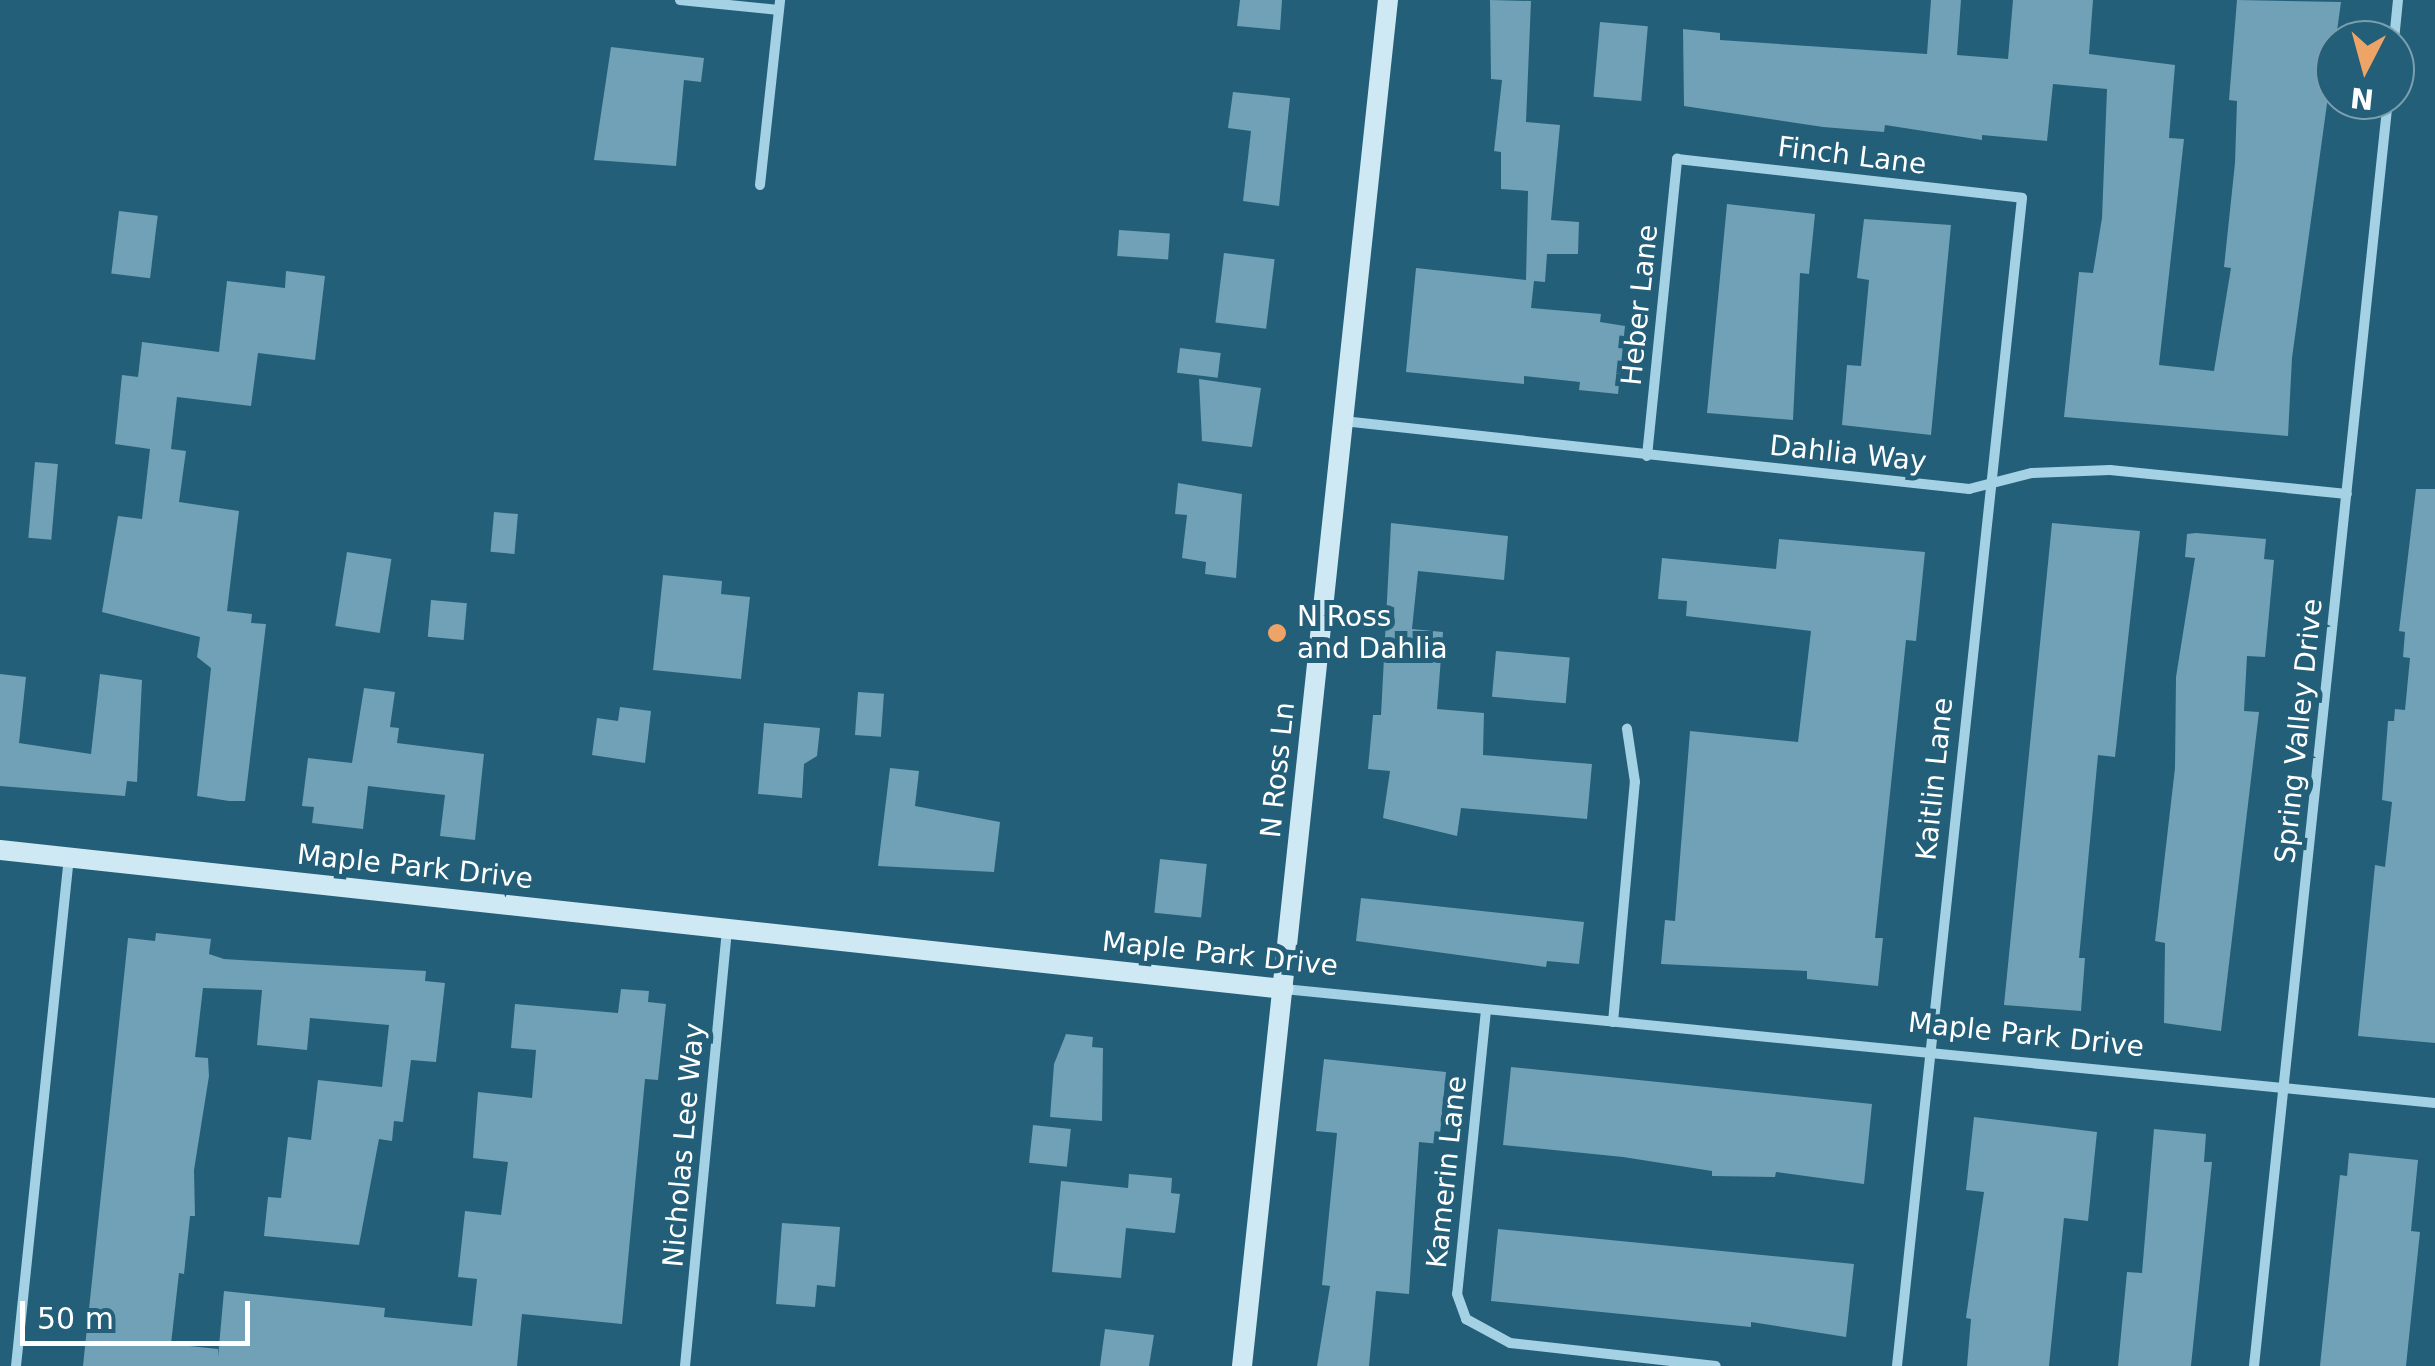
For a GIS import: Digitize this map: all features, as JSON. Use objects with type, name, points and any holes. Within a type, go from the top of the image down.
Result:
[{"type":"main road","name":"N Ross Ln","points":[[1242,1366],[1388,0]]},
{"type":"main road","name":"Maple Park Drive","points":[[0,850],[1283,989]]},
{"type":"street","points":[[680,0],[779,5],[760,185]]},
{"type":"street","name":"Spring Valley Drive","points":[[2254,1366],[2386,120]]},
{"type":"street","name":"Finch Lane","points":[[1677,159],[2022,198]]},
{"type":"street","name":"Heber Lane","points":[[1647,456],[1677,159]]},
{"type":"street","name":"Kaitlin Lane","points":[[1897,1366],[1988,484],[2022,198]]},
{"type":"street","name":"Dahlia Way","points":[[1344,421],[1969,489],[2032,473],[2110,470],[2347,494]]},
{"type":"street","points":[[1613,1022],[1635,782],[1627,730]]},
{"type":"street","points":[[16,1366],[69,857]]},
{"type":"street","name":"Nicholas Lee Way","points":[[685,1366],[727,928]]},
{"type":"street","name":"Maple Park Drive","points":[[1283,989],[2435,1103]]},
{"type":"street","name":"Kamerin Lane","points":[[1486,1010],[1458,1294],[1466,1319],[1510,1343],[1716,1366]]},
{"type":"building","points":[[1240,0],[1282,0],[1280,30],[1237,26]]},
{"type":"building","points":[[1490,0],[1531,1],[1526,122],[1560,125],[1551,220],[1579,222],[1578,254],[1547,254],[1545,282],[1534,281],[1531,308],[1601,314],[1600,322],[1625,326],[1618,394],[1579,390],[1580,382],[1524,376],[1524,384],[1406,372],[1416,268],[1526,280],[1528,191],[1501,189],[1501,152],[1494,151],[1502,80],[1491,79]]},
{"type":"building","points":[[1931,0],[1961,0],[1957,55],[2008,59],[2013,0],[2093,0],[2089,54],[2175,65],[2169,138],[2184,139],[2159,365],[2214,371],[2231,268],[2224,267],[2235,163],[2237,101],[2229,100],[2237,0],[2341,2],[2339,20],[2315,20],[2315,120],[2325,120],[2292,358],[2288,436],[2064,417],[2079,272],[2093,273],[2102,218],[2107,89],[2053,84],[2047,141],[1982,135],[1982,140],[1885,125],[1884,132],[1823,127],[1684,106],[1683,29],[1720,33],[1720,40],[1927,54]]},
{"type":"building","points":[[1600,22],[1648,26],[1641,101],[1593,97]]},
{"type":"building","points":[[611,47],[704,58],[701,82],[684,80],[676,166],[594,160]]},
{"type":"building","points":[[1233,92],[1290,98],[1279,206],[1243,201],[1251,131],[1228,128]]},
{"type":"building","points":[[1727,204],[1815,214],[1809,274],[1800,273],[1793,420],[1707,413]]},
{"type":"building","points":[[119,211],[158,216],[150,278],[111,274]]},
{"type":"building","points":[[1864,219],[1951,225],[1931,435],[1842,425],[1847,365],[1861,366],[1869,280],[1857,278]]},
{"type":"building","points":[[1119,230],[1170,234],[1168,259],[1117,256]]},
{"type":"building","points":[[1224,253],[1275,259],[1266,329],[1215,322]]},
{"type":"building","points":[[286,271],[325,276],[315,360],[258,353],[251,406],[177,397],[171,449],[186,451],[179,502],[239,511],[227,611],[252,614],[251,623],[266,624],[245,801],[229,801],[197,796],[211,668],[197,657],[200,637],[102,612],[118,516],[142,519],[150,449],[115,444],[122,375],[138,377],[142,342],[219,352],[227,281],[285,288]]},
{"type":"building","points":[[1180,348],[1221,353],[1218,378],[1177,373]]},
{"type":"building","points":[[1199,379],[1261,388],[1252,447],[1202,441]]},
{"type":"building","points":[[35,462],[58,464],[51,540],[28,538]]},
{"type":"building","points":[[1178,483],[1242,494],[1236,578],[1205,574],[1206,562],[1182,558],[1187,515],[1175,514]]},
{"type":"building","points":[[2416,489],[2435,489],[2435,1043],[2358,1036],[2375,865],[2385,867],[2392,802],[2382,800],[2388,721],[2394,721],[2395,709],[2405,710],[2410,658],[2403,657],[2405,632],[2399,631]]},
{"type":"building","points":[[494,512],[518,514],[514,554],[491,552]]},
{"type":"building","points":[[1391,523],[1508,536],[1504,580],[1418,571],[1412,629],[1443,632],[1437,709],[1484,713],[1483,755],[1592,764],[1587,819],[1461,808],[1457,836],[1383,818],[1390,771],[1368,769],[1373,715],[1381,715]]},
{"type":"building","points":[[2052,523],[2140,531],[2115,757],[2098,755],[2079,958],[2085,958],[2081,1011],[2004,1005]]},
{"type":"building","points":[[2187,534],[2266,539],[2264,559],[2274,560],[2265,657],[2247,656],[2244,711],[2259,712],[2221,1031],[2164,1023],[2165,943],[2155,941],[2175,768],[2176,677],[2195,558],[2185,557]]},
{"type":"building","points":[[1779,539],[1925,552],[1916,641],[1906,640],[1875,938],[1883,938],[1878,986],[1807,979],[1807,971],[1661,964],[1665,920],[1675,921],[1690,731],[1798,742],[1811,631],[1686,616],[1687,601],[1658,599],[1662,558],[1776,569]]},
{"type":"building","points":[[347,552],[391,559],[380,633],[335,626]]},
{"type":"building","points":[[663,575],[722,581],[721,594],[750,597],[741,679],[653,670]]},
{"type":"building","points":[[431,600],[467,603],[464,640],[428,637]]},
{"type":"building","points":[[1496,651],[1570,657],[1566,703],[1492,697]]},
{"type":"building","points":[[0,674],[26,677],[19,743],[91,754],[100,674],[142,680],[137,782],[127,781],[125,796],[0,786]]},
{"type":"building","points":[[364,688],[395,692],[390,727],[399,728],[397,743],[484,754],[475,840],[440,836],[445,795],[368,786],[363,829],[312,823],[314,807],[302,806],[308,758],[352,763]]},
{"type":"building","points":[[858,692],[884,694],[881,737],[855,735]]},
{"type":"building","points":[[620,707],[651,711],[645,763],[592,755],[597,718],[618,721]]},
{"type":"building","points":[[764,723],[820,728],[817,756],[804,764],[802,798],[758,794]]},
{"type":"building","points":[[890,768],[919,771],[915,806],[1000,822],[994,872],[878,866]]},
{"type":"building","points":[[1160,859],[1207,864],[1201,918],[1154,913]]},
{"type":"building","points":[[1361,898],[1584,922],[1579,964],[1547,961],[1546,967],[1356,941]]},
{"type":"building","points":[[156,933],[211,939],[209,954],[224,959],[426,971],[425,981],[445,983],[436,1062],[411,1060],[403,1122],[394,1121],[392,1141],[379,1139],[359,1245],[264,1236],[268,1197],[281,1198],[288,1137],[311,1140],[318,1080],[382,1087],[389,1025],[310,1018],[307,1050],[257,1045],[262,990],[203,988],[195,1057],[208,1058],[209,1076],[194,1170],[195,1216],[190,1216],[184,1274],[179,1273],[171,1344],[218,1349],[218,1357],[224,1291],[385,1308],[384,1317],[472,1326],[477,1279],[458,1277],[465,1211],[501,1215],[508,1162],[473,1158],[478,1092],[532,1098],[536,1050],[511,1048],[515,1004],[618,1013],[621,989],[649,991],[648,1002],[666,1004],[658,1080],[645,1079],[622,1324],[522,1314],[517,1366],[83,1366],[128,938],[155,941]]},
{"type":"building","points":[[1066,1034],[1093,1037],[1092,1047],[1103,1048],[1102,1121],[1050,1117],[1054,1064]]},
{"type":"building","points":[[1324,1059],[1446,1072],[1439,1144],[1419,1142],[1409,1294],[1376,1291],[1369,1366],[1317,1366],[1330,1286],[1322,1285],[1337,1133],[1316,1131]]},
{"type":"building","points":[[1511,1067],[1872,1104],[1864,1184],[1776,1172],[1775,1177],[1712,1176],[1712,1171],[1623,1157],[1503,1145]]},
{"type":"building","points":[[1974,1117],[2097,1132],[2088,1221],[2064,1218],[2049,1366],[1967,1366],[1971,1319],[1966,1318],[1984,1192],[1966,1190]]},
{"type":"building","points":[[1033,1125],[1071,1129],[1067,1167],[1029,1163]]},
{"type":"building","points":[[2154,1129],[2206,1134],[2204,1162],[2212,1162],[2191,1366],[2118,1366],[2127,1272],[2142,1273]]},
{"type":"building","points":[[2349,1153],[2418,1160],[2411,1231],[2420,1232],[2406,1366],[2320,1366],[2340,1175],[2347,1176]]},
{"type":"building","points":[[1129,1174],[1172,1178],[1171,1193],[1180,1194],[1175,1233],[1126,1228],[1121,1278],[1052,1272],[1061,1181],[1128,1188]]},
{"type":"building","points":[[782,1223],[840,1227],[835,1287],[817,1285],[815,1307],[776,1304]]},
{"type":"building","points":[[1498,1229],[1854,1264],[1846,1337],[1751,1322],[1751,1327],[1491,1301]]},
{"type":"building","points":[[1105,1329],[1154,1335],[1149,1366],[1100,1366]]},
{"type":"place","name":"N Ross and Dahlia","points":[[1277,633]]}]
